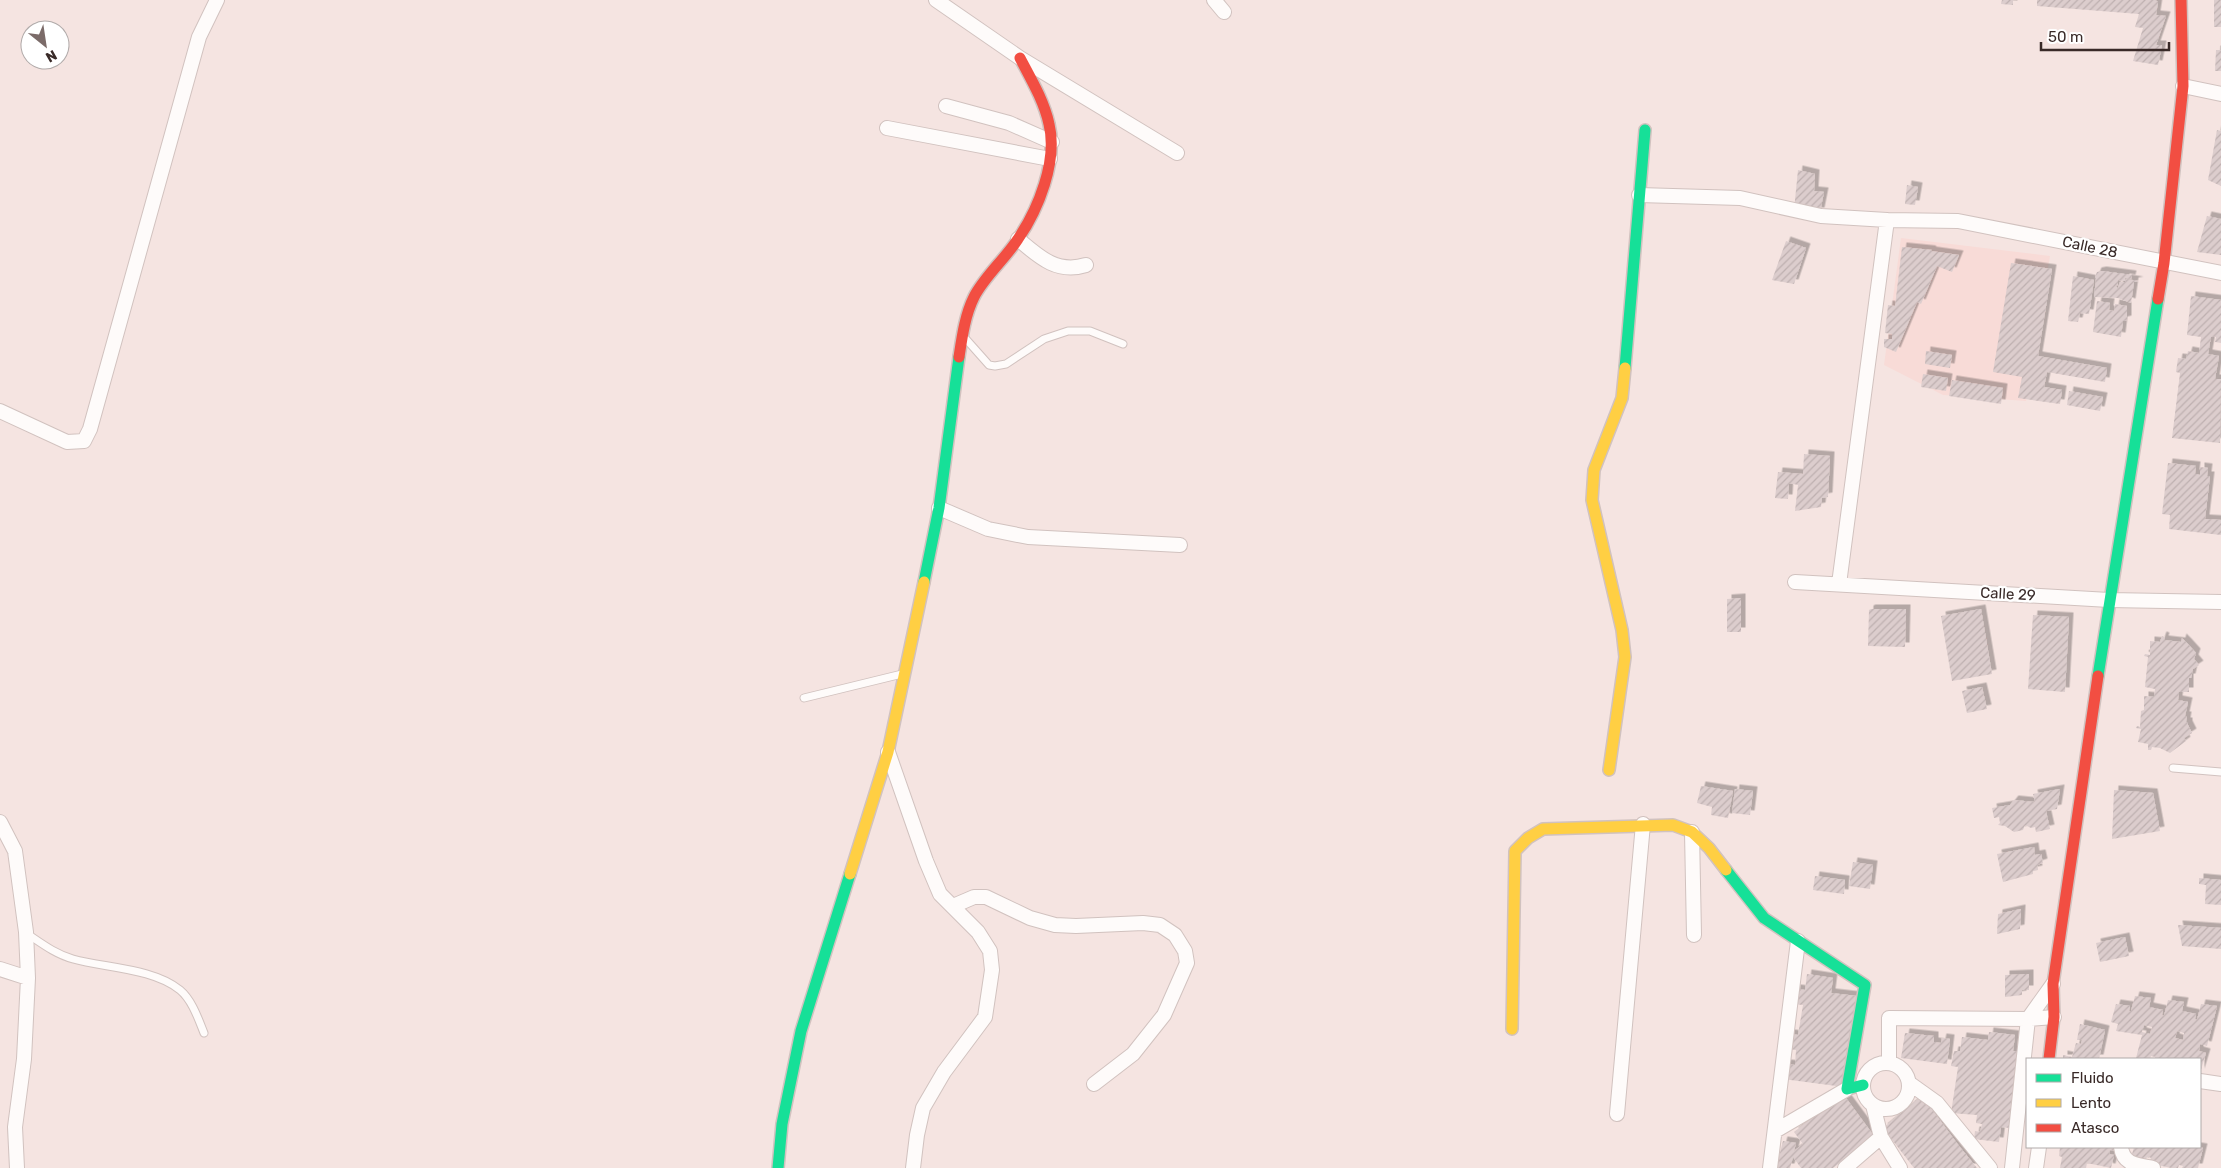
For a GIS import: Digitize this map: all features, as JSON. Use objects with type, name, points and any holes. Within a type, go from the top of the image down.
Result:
[{"type":"street","points":[[0,411],[67,442],[84,441],[90,428],[198,37],[217,0]]},
{"type":"street","points":[[936,0],[1020,58],[1176,153]]},
{"type":"street","points":[[1214,0],[1224,12]]},
{"type":"street","points":[[2049,1058],[2054,1018],[2053,984],[2109,600],[2164,263],[2183,86],[2181,0]]},
{"type":"street","points":[[778,1168],[782,1124],[801,1031],[888,752],[939,508],[962,334],[974,298],[1018,239],[1039,201],[1050,159],[1052,142],[1050,126],[1044,106],[1020,58]]},
{"type":"street","points":[[2183,86],[2221,94]]},
{"type":"street","points":[[946,106],[1009,123],[1052,142]]},
{"type":"street","points":[[887,128],[1050,159]]},
{"type":"street","points":[[1609,770],[1625,657],[1622,630],[1592,500],[1594,470],[1622,398],[1644,130]]},
{"type":"street","name":"Calle 28","points":[[1639,195],[1740,198],[1821,216],[1887,220],[1958,221],[2221,274]]},
{"type":"street","points":[[1839,584],[1887,220]]},
{"type":"street","points":[[1018,239],[1053,265],[1073,269],[1086,265]]},
{"type":"street","points":[[939,508],[988,529],[1028,537],[1180,545]]},
{"type":"street","name":"Calle 29","points":[[1795,582],[2109,600],[2221,602]]},
{"type":"street","points":[[888,752],[940,894],[978,932],[990,951],[992,970],[985,1017],[944,1072],[923,1108],[913,1168]]},
{"type":"street","points":[[0,822],[15,851],[26,932],[28,978],[24,1059],[15,1127],[17,1168]]},
{"type":"street","points":[[1617,1114],[1644,824]]},
{"type":"street","points":[[1512,1029],[1515,851],[1530,835],[1543,829],[1644,824],[1673,825],[1692,832],[1709,848],[1764,918],[1866,985],[1847,1088]]},
{"type":"street","points":[[1692,832],[1694,935]]},
{"type":"street","points":[[953,906],[974,897],[986,897],[1030,918],[1055,925],[1144,923],[1160,925],[1175,935],[1184,951],[1187,963],[1164,1015],[1133,1054],[1094,1084]]},
{"type":"street","points":[[1770,1168],[1798,940]]},
{"type":"street","points":[[0,969],[28,978]]},
{"type":"street","points":[[2012,1168],[2028,1020],[2053,984]]},
{"type":"street","points":[[1889,1062],[1889,1018],[2028,1020],[2054,1018]]},
{"type":"street","points":[[1909,1083],[1906,1098],[1895,1108],[1879,1108],[1873,1105],[1867,1100],[1863,1085],[1868,1071],[1881,1063],[1889,1062],[1903,1069],[1909,1083],[1937,1103],[1990,1168]]},
{"type":"street","points":[[2201,1081],[2221,1084]]},
{"type":"street","points":[[1775,1131],[1847,1088],[1863,1085]]},
{"type":"street","points":[[1873,1105],[1881,1137],[1900,1168]]},
{"type":"street","points":[[1845,1168],[1881,1137]]},
{"type":"street","points":[[2036,1168],[2039,1148]]},
{"type":"street","points":[[2121,1148],[2122,1156],[2127,1162],[2153,1168]]},
{"type":"lane","points":[[962,334],[989,365],[995,366],[1006,364],[1044,339],[1068,331],[1090,331],[1123,344]]},
{"type":"lane","points":[[804,698],[904,674]]},
{"type":"lane","points":[[2173,768],[2221,772]]},
{"type":"lane","points":[[26,932],[53,951],[72,959],[113,966],[166,981],[180,990],[195,1010],[204,1033]]},
{"type":"shaded area","points":[[1901,238],[2050,256],[2026,401],[1943,395],[1884,365]]},
{"type":"building","points":[[2002,0],[2013,0],[2013,5],[2001,4]]},
{"type":"building","points":[[2037,0],[2155,0],[2158,2],[2156,15],[2166,16],[2156,45],[2162,45],[2158,65],[2133,61],[2143,28],[2135,27],[2139,14],[2037,6]]},
{"type":"building","points":[[2214,0],[2221,0],[2221,27],[2214,27]]},
{"type":"building","points":[[2216,50],[2221,50],[2221,71],[2215,71]]},
{"type":"building","points":[[2217,130],[2221,131],[2221,186],[2208,180]]},
{"type":"building","points":[[1798,170],[1815,174],[1814,191],[1824,192],[1820,212],[1794,210]]},
{"type":"building","points":[[1907,185],[1918,187],[1915,205],[1905,204]]},
{"type":"building","points":[[2207,216],[2221,219],[2221,255],[2197,252]]},
{"type":"building","points":[[1786,241],[1806,248],[1794,284],[1772,280]]},
{"type":"building","points":[[1902,247],[1959,255],[1952,272],[1937,266],[1921,304],[1917,302],[1896,352],[1884,347],[1884,339],[1892,339],[1892,334],[1885,333],[1888,305],[1895,306]]},
{"type":"building","points":[[2011,263],[2052,269],[2038,356],[2107,368],[2105,382],[2047,372],[2044,387],[2062,390],[2060,404],[2018,398],[2022,377],[1993,372]]},
{"type":"building","points":[[2097,272],[2132,275],[2131,279],[2125,278],[2125,281],[2118,280],[2118,285],[2115,286],[2117,290],[2120,282],[2125,282],[2126,279],[2139,281],[2134,282],[2131,303],[2118,298],[2094,297],[2095,277]]},
{"type":"building","points":[[2073,276],[2094,280],[2089,314],[2080,313],[2078,322],[2068,321]]},
{"type":"building","points":[[2191,296],[2221,300],[2221,343],[2215,342],[2216,337],[2211,337],[2208,354],[2219,356],[2215,379],[2221,379],[2220,443],[2172,438],[2180,373],[2176,372],[2178,358],[2186,359],[2188,351],[2199,353],[2201,337],[2187,335]]},
{"type":"building","points":[[2097,301],[2110,303],[2109,310],[2114,311],[2115,304],[2127,306],[2127,320],[2123,321],[2121,337],[2093,332]]},
{"type":"building","points":[[1926,351],[1952,355],[1950,368],[1925,364]]},
{"type":"building","points":[[1923,374],[1948,378],[1946,391],[1921,387]]},
{"type":"building","points":[[1952,380],[2003,388],[2001,404],[1949,396]]},
{"type":"building","points":[[2069,391],[2103,397],[2100,411],[2067,405]]},
{"type":"building","points":[[1804,454],[1830,456],[1828,497],[1822,498],[1821,507],[1795,511],[1798,485],[1789,483],[1788,499],[1775,498],[1778,472],[1803,474]]},
{"type":"building","points":[[2168,463],[2196,466],[2195,474],[2200,475],[2200,467],[2208,468],[2207,476],[2210,476],[2205,519],[2221,520],[2221,535],[2169,529],[2170,515],[2162,514]]},
{"type":"building","points":[[1741,598],[1741,632],[1727,632],[1727,599]]},
{"type":"building","points":[[1906,609],[1905,647],[1868,646],[1869,610]]},
{"type":"building","points":[[1981,609],[1992,674],[1952,681],[1941,616]]},
{"type":"building","points":[[2033,615],[2069,617],[2065,692],[2028,689]]},
{"type":"building","points":[[2162,636],[2165,637],[2164,640],[2181,642],[2182,638],[2196,653],[2194,659],[2199,665],[2193,669],[2191,678],[2189,678],[2189,692],[2179,692],[2178,700],[2188,702],[2185,716],[2187,716],[2186,722],[2188,722],[2192,733],[2184,738],[2186,741],[2170,753],[2160,748],[2152,747],[2151,750],[2148,750],[2148,744],[2138,742],[2141,729],[2136,728],[2137,726],[2140,727],[2141,711],[2144,710],[2144,696],[2154,697],[2155,689],[2145,687],[2148,657],[2144,656],[2145,654],[2150,655],[2150,641],[2160,642]]},
{"type":"building","points":[[1982,687],[1987,709],[1967,713],[1962,691]]},
{"type":"building","points":[[1701,786],[1733,791],[1728,818],[1711,815],[1712,807],[1697,803]]},
{"type":"building","points":[[1735,789],[1753,791],[1750,815],[1732,813]]},
{"type":"building","points":[[2060,789],[2057,809],[2046,811],[2050,829],[2036,832],[2035,827],[2031,828],[2025,825],[2023,830],[2014,832],[2005,826],[1998,825],[2000,823],[1999,817],[1994,818],[1992,808],[2010,805],[2014,800],[2035,802],[2033,794]]},
{"type":"building","points":[[2114,790],[2153,793],[2160,831],[2112,839]]},
{"type":"building","points":[[2034,847],[2035,855],[2041,854],[2043,863],[2037,865],[2038,870],[2033,871],[2033,874],[2003,882],[1997,854]]},
{"type":"building","points":[[1853,862],[1873,865],[1870,889],[1849,886]]},
{"type":"building","points":[[1815,876],[1845,880],[1844,894],[1813,890]]},
{"type":"building","points":[[2199,878],[2221,880],[2221,905],[2205,904],[2206,885],[2199,884]]},
{"type":"building","points":[[2021,909],[2020,929],[1997,934],[1998,914]]},
{"type":"building","points":[[2178,925],[2221,928],[2221,949],[2182,946]]},
{"type":"building","points":[[2125,937],[2129,956],[2100,962],[2096,943]]},
{"type":"building","points":[[1807,974],[1833,978],[1831,993],[1857,996],[1844,1087],[1783,1079],[1786,1064],[1795,1065],[1796,1050],[1788,1049],[1790,1034],[1798,1035],[1803,1005],[1794,1004],[1796,989],[1805,990]]},
{"type":"building","points":[[2029,974],[2029,990],[2022,990],[2022,995],[2005,997],[2005,975]]},
{"type":"building","points":[[2135,996],[2151,998],[2149,1007],[2163,1010],[2162,1015],[2164,1016],[2168,1000],[2184,1002],[2182,1011],[2196,1014],[2195,1019],[2197,1020],[2201,1004],[2217,1006],[2207,1046],[2200,1044],[2199,1051],[2206,1053],[2201,1070],[2201,1058],[2155,1058],[2151,1056],[2150,1058],[2136,1058],[2142,1035],[2116,1031],[2118,1024],[2111,1022],[2116,1004],[2130,1006],[2129,1011],[2131,1011]],"holes":[[[2144,1025],[2152,1027],[2150,1034],[2142,1032]],[[2177,1031],[2184,1033],[2183,1040],[2175,1038]]]},
{"type":"building","points":[[2080,1024],[2105,1030],[2099,1058],[2063,1058],[2063,1055],[2072,1057],[2076,1043],[2081,1044],[2082,1040],[2077,1040]]},
{"type":"building","points":[[1989,1032],[2015,1035],[2013,1051],[2022,1052],[2010,1128],[2001,1127],[1999,1142],[1974,1139],[1975,1131],[1980,1132],[1982,1124],[1976,1123],[1977,1115],[1951,1113],[1958,1067],[1951,1066],[1954,1051],[1960,1051],[1962,1037],[1988,1040]]},
{"type":"building","points":[[1905,1033],[1934,1036],[1934,1042],[1941,1043],[1942,1038],[1950,1039],[1947,1064],[1901,1058]]},
{"type":"building","points":[[1843,1094],[1874,1136],[1833,1168],[1801,1168],[1793,1157],[1790,1168],[1776,1168],[1783,1141],[1796,1143],[1794,1151],[1803,1144],[1794,1132]]},
{"type":"building","points":[[1922,1096],[1977,1168],[1914,1168],[1883,1128]]},
{"type":"building","points":[[2060,1148],[2116,1148],[2115,1151],[2110,1150],[2109,1154],[2114,1155],[2111,1168],[2087,1163],[2086,1168],[2060,1168],[2062,1157],[2059,1156]]},
{"type":"building","points":[[2134,1148],[2203,1148],[2198,1168],[2182,1168],[2183,1166],[2179,1165],[2178,1168],[2171,1168],[2149,1163],[2151,1158],[2149,1157],[2147,1157],[2145,1162],[2131,1158]]},
{"type":"traffic: fast","points":[[1625,368],[1645,130]]},
{"type":"traffic: fast","points":[[2098,676],[2158,299]]},
{"type":"traffic: fast","points":[[924,582],[939,508],[959,357]]},
{"type":"traffic: fast","points":[[1726,870],[1764,918],[1865,985],[1847,1089],[1863,1085]]},
{"type":"traffic: fast","points":[[778,1168],[782,1124],[801,1031],[850,874]]},
{"type":"traffic: slow","points":[[1609,770],[1625,657],[1622,630],[1592,500],[1594,470],[1622,398],[1625,368]]},
{"type":"traffic: slow","points":[[850,874],[888,752],[924,582]]},
{"type":"traffic: slow","points":[[1512,1029],[1515,851],[1528,838],[1543,829],[1673,825],[1692,832],[1709,848],[1726,870]]},
{"type":"traffic: jam","points":[[2158,299],[2164,263],[2183,86],[2181,0]]},
{"type":"traffic: jam","points":[[959,357],[966,319],[974,297],[983,282],[1013,246],[1033,214],[1048,169],[1051,154],[1051,138],[1047,115],[1020,58]]},
{"type":"traffic: jam","points":[[2049,1058],[2054,1017],[2053,984],[2098,676]]}]
